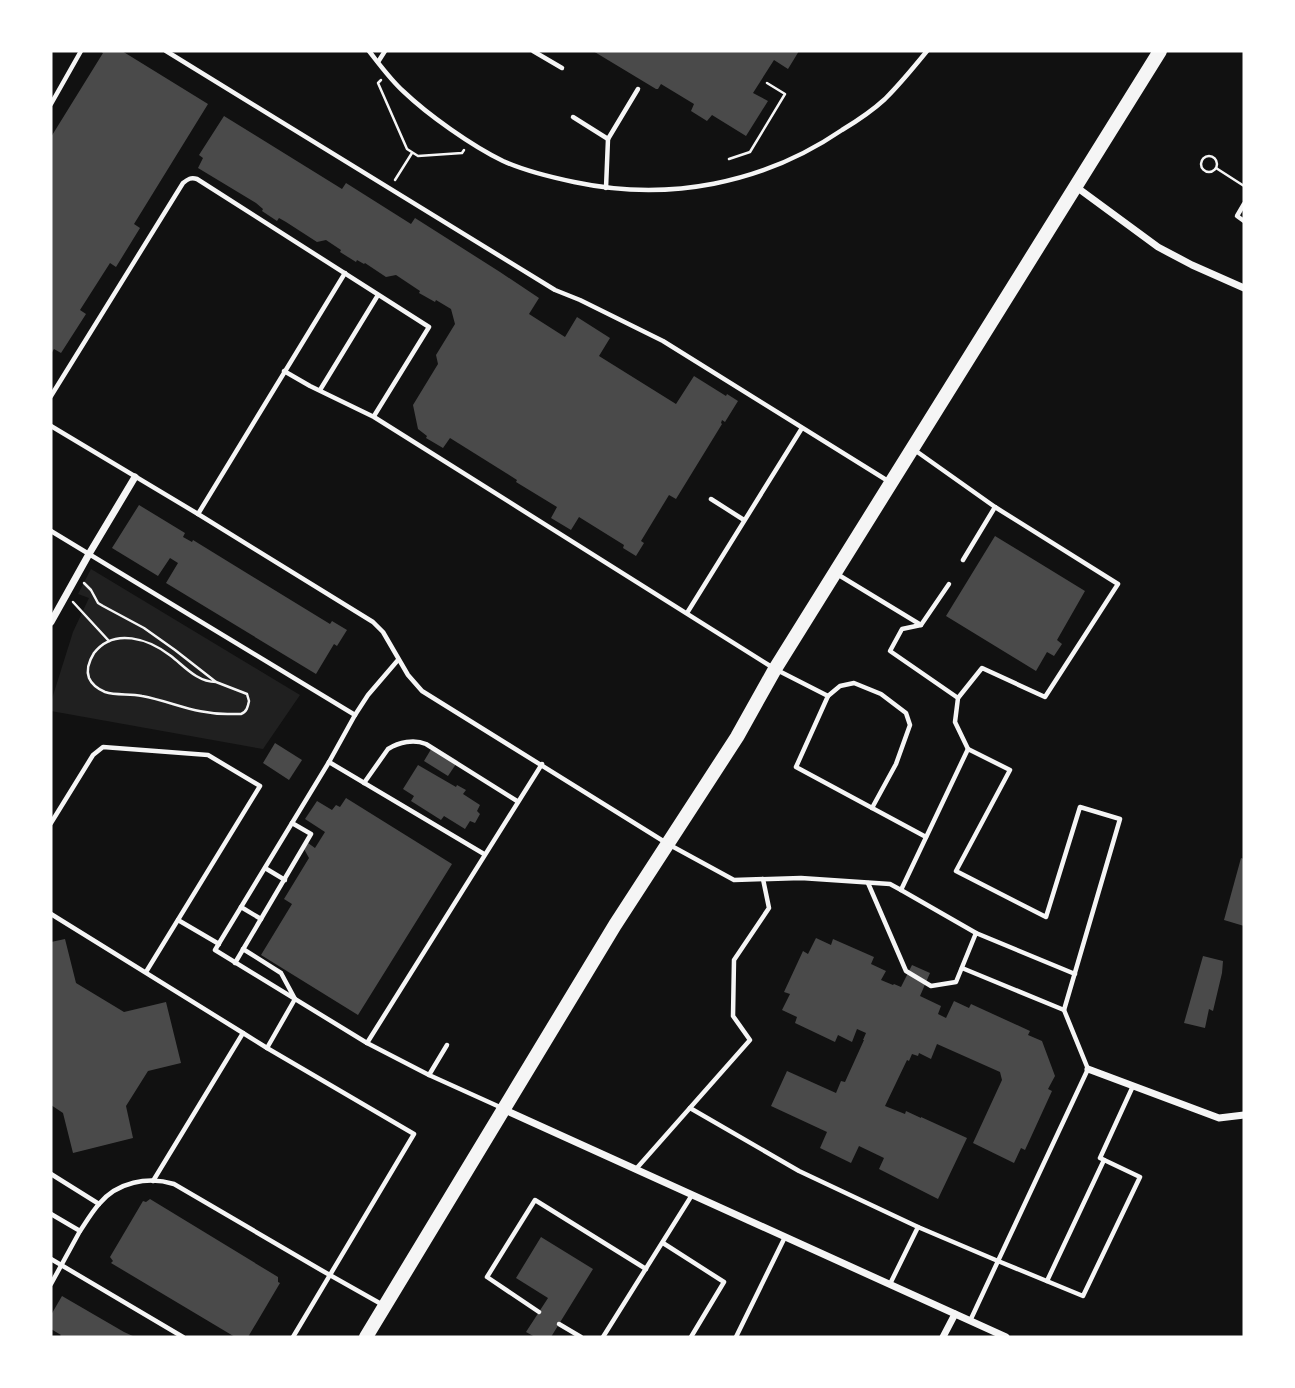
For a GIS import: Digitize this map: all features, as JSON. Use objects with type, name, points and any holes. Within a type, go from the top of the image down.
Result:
[{"type":"main road","points":[[366,1337],[615,925],[737,737],[775,669],[1160,51]]},
{"type":"street","points":[[1075,186],[1158,247],[1244,288]]},
{"type":"street","points":[[51,622],[135,477]]},
{"type":"street","points":[[1088,1069],[1219,1118],[1244,1115]]},
{"type":"street","points":[[505,1110],[1006,1337]]},
{"type":"street","points":[[943,1337],[955,1314]]},
{"type":"lane","points":[[51,104],[81,51]]},
{"type":"lane","points":[[166,51],[555,290],[663,341],[892,483]]},
{"type":"lane","points":[[369,51],[387,74],[422,108],[503,161],[559,179],[606,188],[649,191],[677,190],[734,180],[808,152],[867,114],[927,51]]},
{"type":"lane","points":[[378,62],[385,51]]},
{"type":"lane","points":[[533,51],[562,68]]},
{"type":"lane","points":[[606,188],[608,139],[638,89]]},
{"type":"lane","points":[[573,117],[608,139]]},
{"type":"lane","points":[[51,396],[183,183],[190,178],[197,178],[429,327],[374,416]]},
{"type":"lane","points":[[1244,204],[1237,216],[1244,221]]},
{"type":"lane","points":[[198,514],[345,273]]},
{"type":"lane","points":[[320,390],[378,295]]},
{"type":"lane","points":[[284,371],[374,416],[775,669],[828,696]]},
{"type":"lane","points":[[51,426],[373,622],[383,632],[398,660],[422,691],[668,844],[734,880],[801,878],[890,884],[976,933],[1075,974]]},
{"type":"lane","points":[[687,613],[802,428]]},
{"type":"lane","points":[[913,449],[995,507],[1118,584],[1045,697],[982,668],[958,698],[956,722],[968,749],[1010,770],[956,871],[1046,916],[1080,807],[1120,819],[1065,1010],[1088,1069],[970,1321]]},
{"type":"lane","points":[[710,499],[744,520]]},
{"type":"lane","points":[[963,560],[995,507]]},
{"type":"lane","points":[[51,531],[355,715]]},
{"type":"lane","points":[[835,573],[921,625]]},
{"type":"lane","points":[[949,584],[921,625],[902,629],[890,651],[958,698]]},
{"type":"lane","points":[[398,660],[355,715],[215,950],[367,1043],[505,1110]]},
{"type":"lane","points":[[872,808],[896,764],[909,725],[906,713],[881,694],[854,683],[840,686],[828,696],[796,767],[872,808],[926,837]]},
{"type":"lane","points":[[364,783],[388,749],[417,740],[517,801]]},
{"type":"lane","points":[[51,823],[93,755],[103,747],[208,755],[260,786],[146,972]]},
{"type":"lane","points":[[901,890],[968,749]]},
{"type":"lane","points":[[329,762],[484,854]]},
{"type":"lane","points":[[367,1043],[542,764]]},
{"type":"lane","points":[[235,963],[311,834],[292,822]]},
{"type":"lane","points":[[265,868],[285,880]]},
{"type":"lane","points":[[636,1169],[750,1040],[733,1016],[734,960],[769,908],[763,879]]},
{"type":"lane","points":[[868,883],[906,971],[931,986],[956,982],[976,933]]},
{"type":"lane","points":[[242,907],[261,919]]},
{"type":"lane","points":[[51,914],[267,1048],[414,1134],[293,1337]]},
{"type":"lane","points":[[178,920],[219,944]]},
{"type":"lane","points":[[243,950],[281,973],[295,999]]},
{"type":"lane","points":[[962,968],[1065,1010]]},
{"type":"lane","points":[[267,1048],[295,999]]},
{"type":"lane","points":[[153,1181],[243,1033]]},
{"type":"lane","points":[[429,1075],[447,1045]]},
{"type":"lane","points":[[690,1108],[799,1171],[918,1227],[1083,1296],[1140,1177],[1100,1158],[1133,1086]]},
{"type":"lane","points":[[1047,1281],[1104,1160]]},
{"type":"lane","points":[[51,1174],[99,1204]]},
{"type":"lane","points":[[51,1284],[80,1231],[105,1197],[119,1187],[139,1181],[153,1181],[174,1184],[385,1306]]},
{"type":"lane","points":[[603,1337],[692,1195]]},
{"type":"lane","points":[[539,1312],[487,1277],[535,1200],[646,1269]]},
{"type":"lane","points":[[51,1214],[80,1231]]},
{"type":"lane","points":[[890,1284],[918,1227]]},
{"type":"lane","points":[[736,1337],[785,1237]]},
{"type":"lane","points":[[663,1242],[724,1282],[691,1337]]},
{"type":"lane","points":[[51,1259],[183,1337]]},
{"type":"lane","points":[[559,1324],[581,1337]]},
{"type":"path","points":[[387,74],[378,83],[407,149],[418,156],[463,153],[470,141]]},
{"type":"path","points":[[729,159],[750,152],[785,94],[767,83]]},
{"type":"path","points":[[390,189],[412,152]]},
{"type":"path","points":[[1203,158],[1214,158],[1217,162],[1216,168],[1205,170],[1201,165],[1203,158]]},
{"type":"path","points":[[1216,168],[1244,186]]},
{"type":"path","points":[[77,576],[92,590],[98,603],[144,628],[216,682]]},
{"type":"path","points":[[66,594],[108,641]]},
{"type":"path","points":[[128,637],[169,654],[187,671],[204,680],[216,682],[247,694],[249,701],[242,714],[208,714],[138,695],[118,695],[102,691],[92,684],[88,665],[95,651],[108,641],[128,637]]},
{"type":"shaded area","points":[[91,569],[300,695],[263,749],[51,711],[51,702],[73,632],[89,598],[78,594]]},
{"type":"building","points":[[100,51],[122,51],[208,104],[134,224],[140,228],[116,267],[110,263],[80,310],[86,314],[61,353],[54,349],[51,354],[51,137],[103,53]]},
{"type":"building","points":[[593,51],[799,51],[788,69],[774,60],[753,93],[768,101],[746,136],[712,115],[707,121],[691,111],[694,104],[661,84],[656,89]]},
{"type":"building","points":[[224,116],[342,189],[346,183],[411,224],[415,218],[500,272],[539,298],[529,314],[565,337],[577,317],[610,338],[599,356],[676,404],[694,376],[738,401],[725,422],[722,420],[676,499],[669,495],[641,541],[644,543],[636,556],[623,548],[624,545],[579,517],[571,530],[551,518],[557,507],[450,438],[443,448],[426,438],[418,429],[413,405],[438,364],[436,355],[455,324],[451,309],[419,293],[420,291],[396,275],[386,277],[365,263],[356,262],[326,240],[317,242],[279,218],[277,221],[262,211],[256,203],[198,168],[203,158],[199,155]]},
{"type":"building","points":[[139,505],[185,533],[183,537],[192,542],[193,540],[330,624],[332,621],[347,630],[337,646],[334,644],[316,674],[166,583],[178,563],[170,558],[158,576],[112,548]]},
{"type":"building","points":[[995,536],[1085,591],[1057,640],[1062,644],[1054,656],[1047,652],[1036,671],[946,616]]},
{"type":"building","points":[[275,743],[302,760],[289,780],[263,763]]},
{"type":"building","points":[[433,746],[458,761],[448,776],[424,761]]},
{"type":"building","points":[[418,765],[466,790],[463,794],[480,805],[477,811],[480,814],[475,823],[470,821],[465,829],[444,816],[441,820],[411,801],[414,796],[403,789]]},
{"type":"building","points":[[346,798],[452,864],[358,1015],[261,955],[292,904],[284,899],[309,858],[304,849],[308,843],[315,848],[325,832],[305,819],[317,801],[332,810],[336,805],[340,807]]},
{"type":"building","points":[[1241,858],[1244,859],[1244,926],[1224,920]]},
{"type":"building","points":[[816,938],[831,945],[833,939],[874,957],[871,964],[886,971],[881,980],[893,985],[901,987],[912,965],[930,973],[920,996],[941,1006],[938,1014],[946,1018],[954,1001],[969,1008],[971,1004],[1030,1031],[1028,1035],[1042,1041],[1055,1076],[1048,1089],[1052,1091],[1025,1150],[1021,1148],[1014,1163],[973,1143],[1002,1080],[1000,1072],[937,1044],[931,1059],[919,1053],[918,1056],[912,1054],[885,1106],[905,1114],[906,1111],[967,1138],[938,1199],[879,1169],[884,1158],[859,1146],[851,1163],[820,1148],[827,1132],[771,1106],[787,1071],[836,1093],[841,1081],[845,1082],[866,1033],[857,1029],[852,1042],[838,1035],[835,1042],[795,1023],[797,1017],[782,1010],[790,994],[784,992],[803,951],[808,954]]},
{"type":"building","points":[[65,939],[76,983],[124,1012],[166,1002],[181,1063],[148,1071],[126,1106],[133,1138],[73,1153],[63,1113],[51,1105],[51,942]]},
{"type":"building","points":[[1203,956],[1223,961],[1213,1011],[1209,1009],[1205,1028],[1184,1023]]},
{"type":"building","points":[[150,1199],[278,1277],[280,1283],[248,1337],[235,1337],[111,1263],[113,1261],[110,1257],[143,1201]]},
{"type":"building","points":[[541,1237],[593,1269],[551,1337],[535,1337],[526,1332],[548,1298],[516,1278]]},
{"type":"building","points":[[62,1296],[135,1337],[59,1337],[61,1335],[51,1329],[51,1315]]}]
